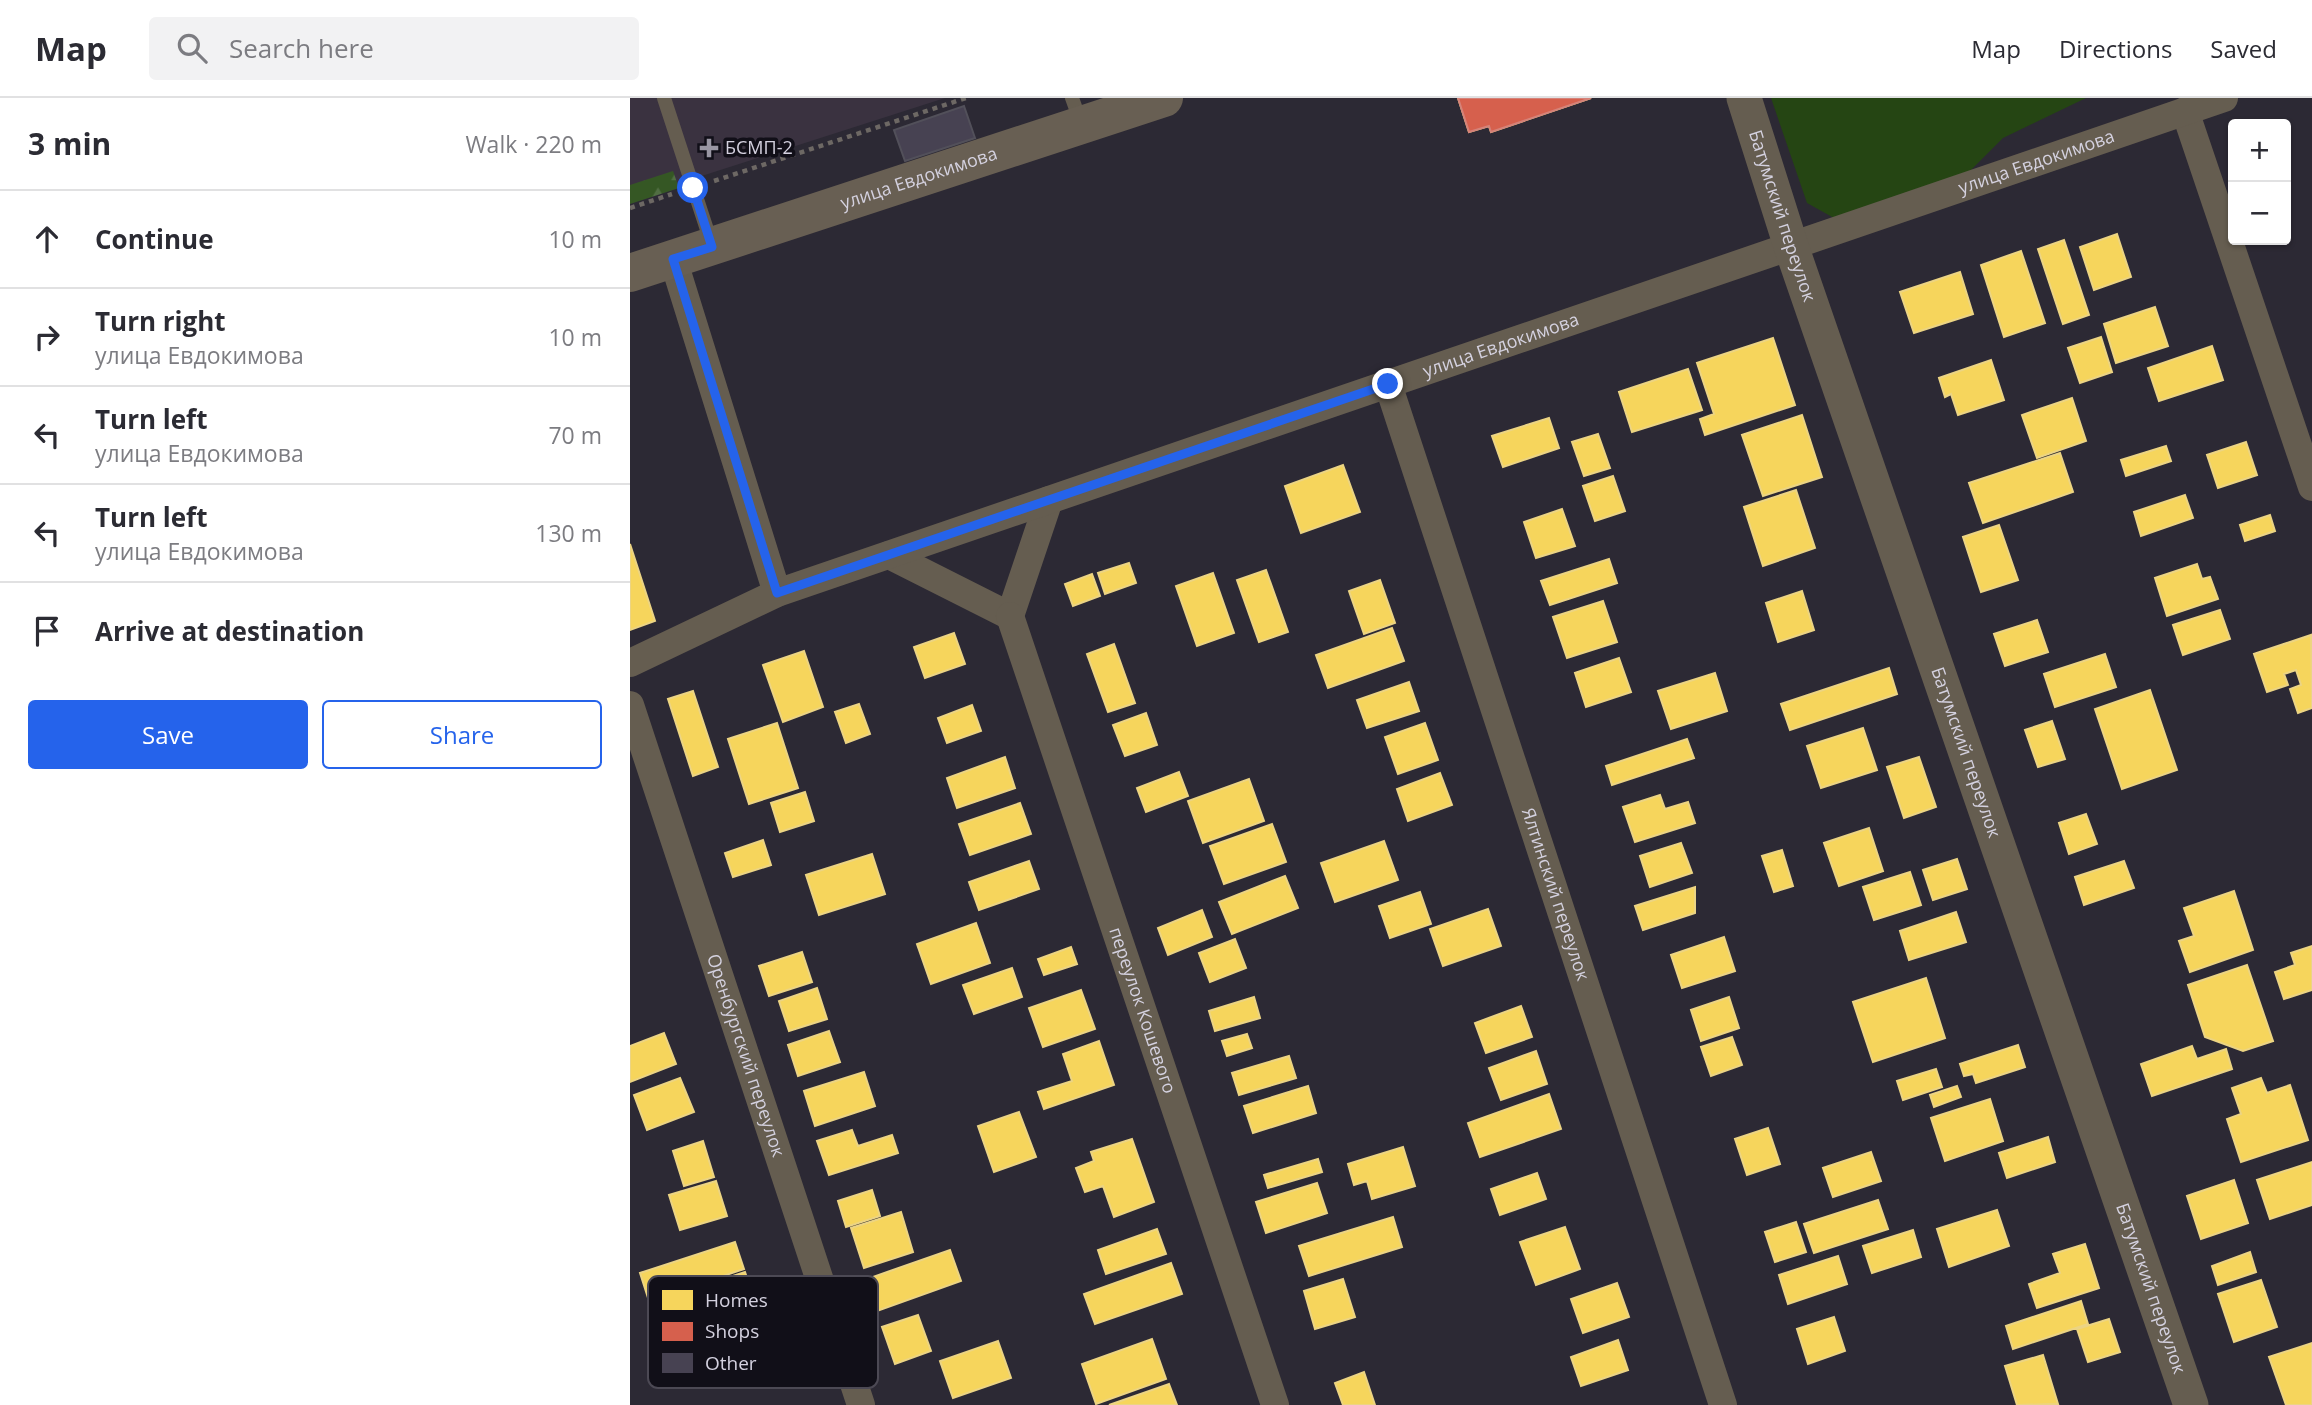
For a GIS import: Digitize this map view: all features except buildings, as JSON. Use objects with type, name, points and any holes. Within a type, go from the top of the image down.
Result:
[{"type":"main road","name":"улица Евдокимова","points":[[630,273],[712,247],[1077,111],[1164,98]]},
{"type":"street","name":"Батумский переулок","points":[[1744,98],[1791,246],[2191,1405]]},
{"type":"street","name":"улица Евдокимова","points":[[630,663],[777,593],[2201,104]]},
{"type":"street","points":[[2201,104],[2312,486]]},
{"type":"street","points":[[673,259],[777,593]]},
{"type":"street","name":"Ялтинский переулок","points":[[1388,384],[1723,1405]]},
{"type":"street","points":[[889,555],[1010,616],[1049,500]]},
{"type":"street","name":"переулок Кошевого","points":[[1010,616],[1275,1405]]},
{"type":"street","name":"Оренбургский переулок","points":[[630,705],[819,1276]]},
{"type":"street","name":"Оренбургский переулок","points":[[856,1388],[862,1405]]},
{"type":"lane","points":[[664,98],[712,247]]},
{"type":"path","points":[[630,208],[965,98]]},
{"type":"shaded area","name":"БСМП-2","points":[[630,98],[945,98],[630,199]]},
{"type":"green space","points":[[1771,98],[2086,98],[2003,138],[1967,174],[1834,218],[1807,203]]},
{"type":"green space","points":[[673,171],[679,188],[630,204],[630,185]]},
{"type":"place","name":"БСМП-2","points":[[709,148]]},
{"type":"route","points":[[693,188],[712,247],[673,259],[777,593],[1388,384]]}]
